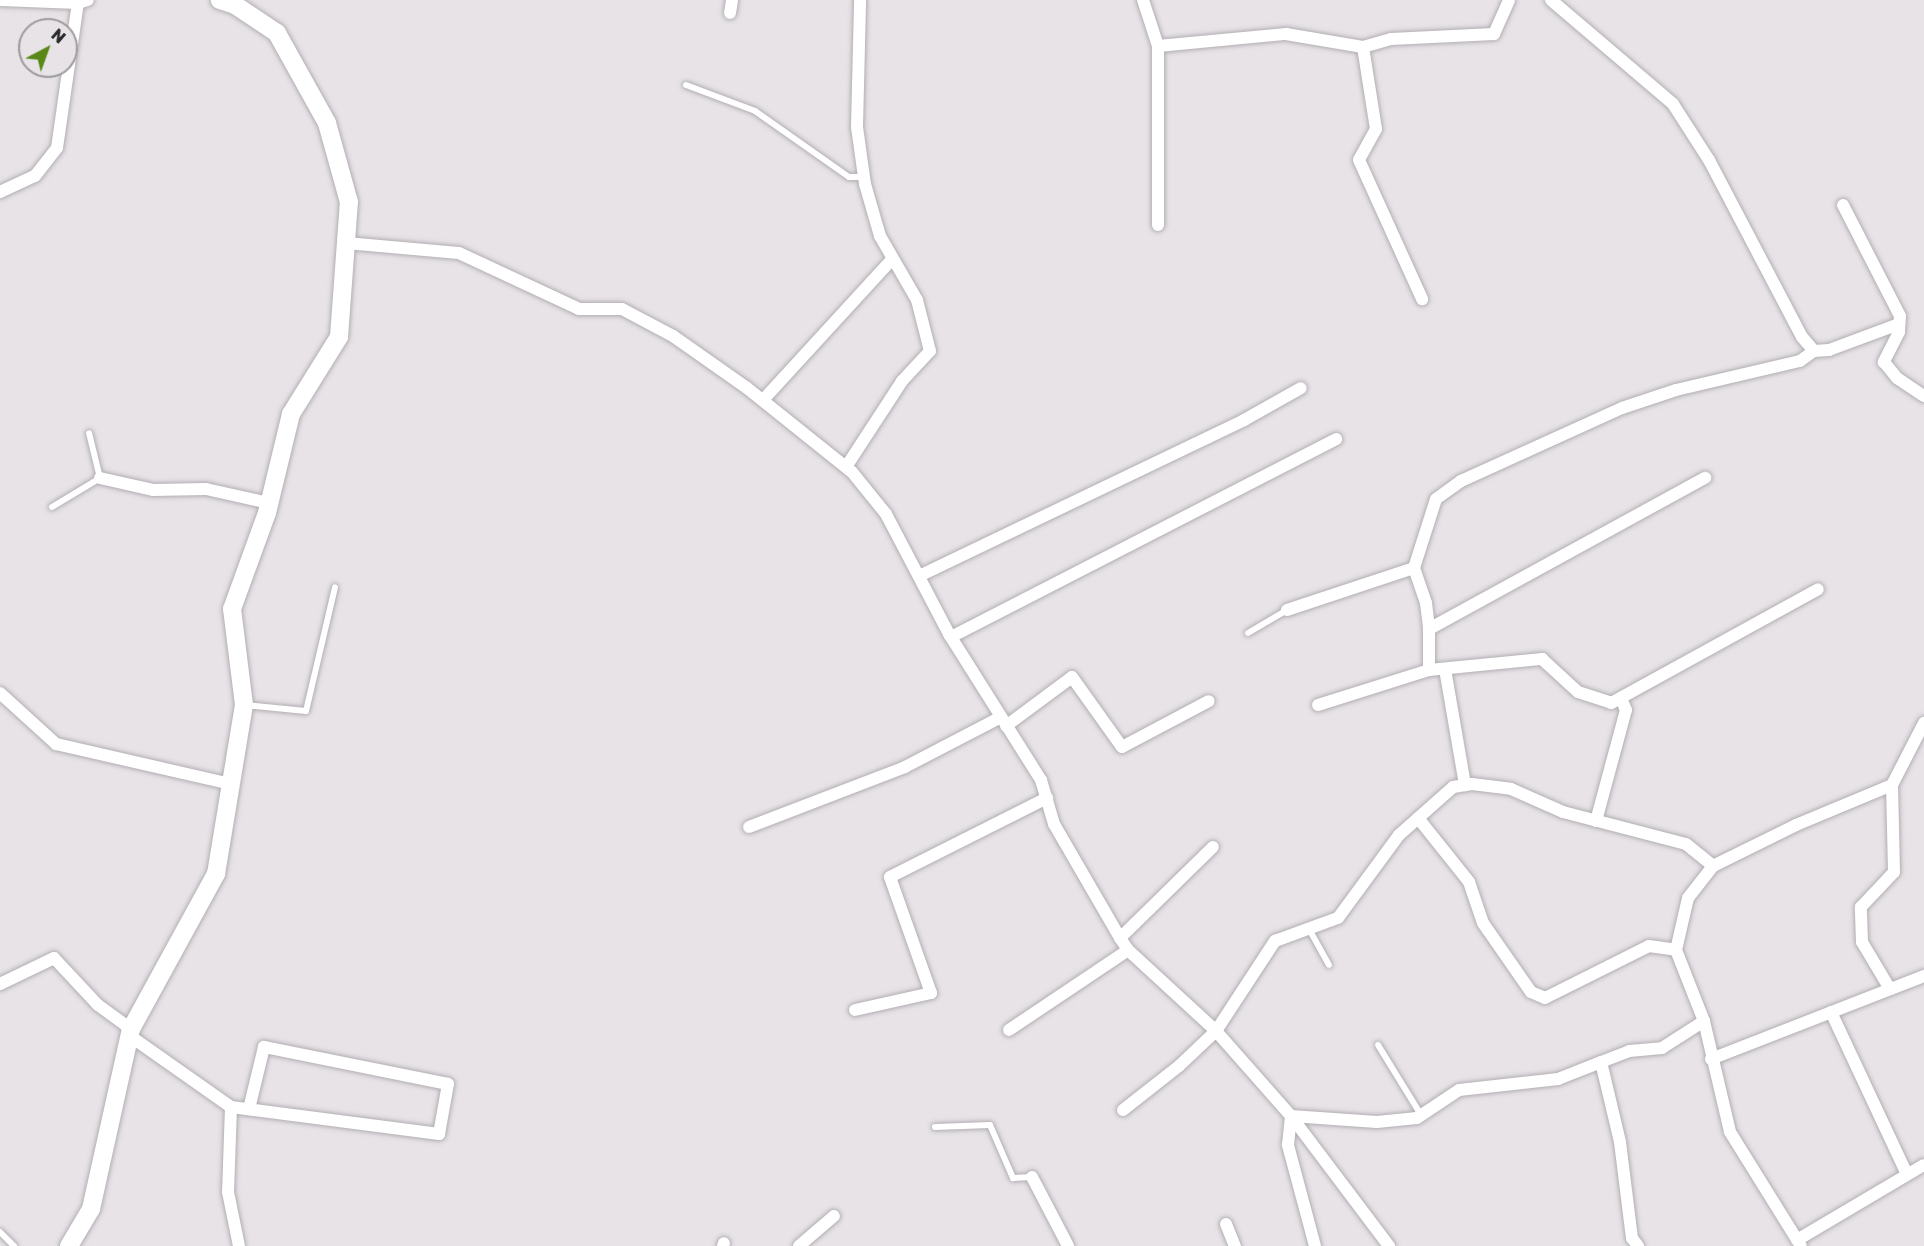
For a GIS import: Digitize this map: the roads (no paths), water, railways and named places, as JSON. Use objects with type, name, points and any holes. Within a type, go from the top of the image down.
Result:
[{"type":"street","points":[[0,192],[35,176],[57,148],[83,2],[1,0]]},
{"type":"street","points":[[69,1246],[91,1209],[130,1033],[216,874],[244,705],[232,609],[269,503],[291,414],[339,337],[349,202],[327,123],[277,33],[235,5],[220,0]]},
{"type":"street","points":[[730,14],[732,0]]},
{"type":"street","points":[[846,467],[889,399],[930,351],[917,300],[879,236],[864,177],[857,127],[860,0]]},
{"type":"street","points":[[1143,0],[1158,46],[1158,225]]},
{"type":"street","points":[[1158,46],[1204,39],[1286,34],[1363,47],[1391,39],[1494,34],[1509,0]]},
{"type":"street","points":[[1551,0],[1673,104],[1709,160],[1745,235],[1802,337],[1814,351]]},
{"type":"street","points":[[1363,47],[1376,129],[1359,160],[1422,299]]},
{"type":"street","points":[[1843,205],[1900,316],[1884,362],[1897,378],[1924,396]]},
{"type":"street","points":[[346,243],[459,253],[579,309],[622,309],[674,336],[763,400],[846,467],[886,514],[951,637],[1041,780],[1054,824],[1128,950],[1216,1031],[1291,1116],[1389,1246]]},
{"type":"street","points":[[763,400],[892,259]]},
{"type":"street","points":[[1429,670],[1430,628],[1426,603],[1414,568],[1436,499],[1461,481],[1622,408],[1676,390],[1800,361],[1814,351],[1829,350],[1899,324]]},
{"type":"street","points":[[919,576],[1213,435],[1301,388]]},
{"type":"street","points":[[951,637],[1336,439]]},
{"type":"street","points":[[100,478],[153,490],[206,489],[269,503]]},
{"type":"street","points":[[1430,628],[1705,478]]},
{"type":"street","points":[[1287,609],[1414,568]]},
{"type":"street","points":[[1318,705],[1429,670],[1542,659],[1578,692],[1611,703],[1818,589]]},
{"type":"street","points":[[1445,669],[1465,785]]},
{"type":"street","points":[[749,827],[905,767],[1003,721],[1072,677],[1122,747],[1209,701]]},
{"type":"street","points":[[0,693],[56,744],[231,784]]},
{"type":"street","points":[[1596,821],[1626,710],[1621,699]]},
{"type":"street","points":[[1890,989],[1862,942],[1861,907],[1894,872],[1892,785],[1924,723]]},
{"type":"street","points":[[1123,1110],[1179,1066],[1216,1031],[1275,941],[1338,918],[1399,835],[1454,787],[1465,785],[1511,789],[1563,812],[1686,844],[1713,866]]},
{"type":"street","points":[[1892,785],[1796,825],[1713,866],[1688,898],[1676,950],[1704,1022],[1730,1132],[1799,1243],[1924,1165]]},
{"type":"street","points":[[855,1010],[931,993],[890,877],[1047,798]]},
{"type":"street","points":[[1418,818],[1469,882],[1484,923],[1531,992],[1545,998],[1649,946],[1676,950]]},
{"type":"street","points":[[1120,938],[1213,847]]},
{"type":"street","points":[[1009,1030],[1128,950]]},
{"type":"street","points":[[0,984],[54,958],[98,1005],[130,1033],[231,1107],[439,1134],[448,1084],[264,1047],[249,1109]]},
{"type":"street","points":[[1712,1059],[1924,976]]},
{"type":"street","points":[[1831,1012],[1907,1174]]},
{"type":"street","points":[[1291,1116],[1377,1122],[1422,1115],[1460,1090],[1558,1079],[1629,1050],[1662,1048],[1704,1022]]},
{"type":"street","points":[[1601,1062],[1620,1142],[1632,1238],[1638,1246]]},
{"type":"street","points":[[231,1107],[228,1192],[239,1246]]},
{"type":"street","points":[[1291,1116],[1288,1145],[1315,1246]]},
{"type":"street","points":[[1032,1177],[1068,1246]]},
{"type":"street","points":[[799,1246],[834,1216]]},
{"type":"street","points":[[1226,1224],[1235,1246]]},
{"type":"lane","points":[[686,85],[755,111],[849,177],[864,177]]},
{"type":"lane","points":[[52,507],[100,478],[89,433]]},
{"type":"lane","points":[[244,705],[306,711],[334,588]]},
{"type":"lane","points":[[1248,633],[1287,609]]},
{"type":"lane","points":[[1309,929],[1329,965]]},
{"type":"lane","points":[[1378,1046],[1422,1115]]},
{"type":"lane","points":[[935,1127],[990,1125],[1013,1178],[1032,1177]]},
{"type":"lane","points":[[0,1232],[14,1246]]}]
